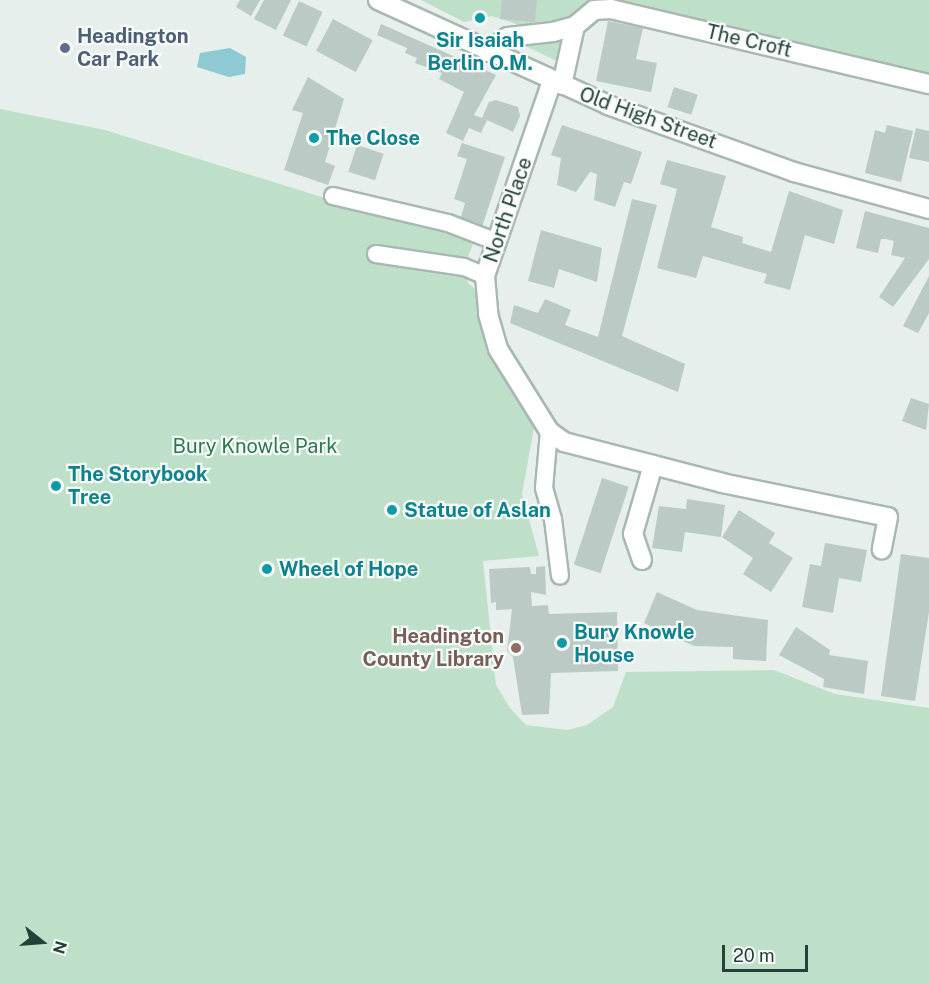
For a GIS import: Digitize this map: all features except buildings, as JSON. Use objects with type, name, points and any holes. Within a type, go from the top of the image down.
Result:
[{"type":"street","name":"Old High Street","points":[[378,0],[557,83],[794,172],[929,209]]},
{"type":"street","name":"The Croft","points":[[488,52],[508,37],[575,26],[594,10],[612,9],[929,84]]},
{"type":"street","points":[[557,83],[575,26]]},
{"type":"street","name":"North Place","points":[[549,431],[498,349],[488,314],[485,276],[557,83]]},
{"type":"street","points":[[549,431],[564,442],[653,465],[894,518],[882,549]]},
{"type":"street","points":[[642,560],[633,534],[653,465]]},
{"type":"lane","points":[[333,196],[448,222],[497,242]]},
{"type":"lane","points":[[376,254],[464,267],[485,276]]},
{"type":"lane","points":[[549,431],[544,488],[553,519],[560,576]]},
{"type":"green space","points":[[421,0],[929,0],[929,76],[627,2],[597,2],[559,25],[528,28],[492,16],[464,22]]},
{"type":"green space","points":[[566,34],[557,61],[521,44],[547,43]]},
{"type":"green space","name":"Bury Knowle Park","points":[[0,109],[105,130],[367,211],[476,236],[464,267],[468,283],[479,292],[490,346],[507,385],[534,428],[522,494],[539,556],[483,561],[496,685],[510,708],[526,725],[567,730],[587,725],[613,707],[626,672],[774,670],[835,694],[929,708],[929,984],[0,984]]},
{"type":"water","points":[[230,48],[246,57],[245,74],[229,77],[197,67],[200,53]]},
{"type":"place","name":"Sir Isaiah Berlin O.M.","points":[[480,18]]},
{"type":"place","name":"Headington Car Park","points":[[65,48]]},
{"type":"place","name":"The Close","points":[[314,138]]},
{"type":"place","name":"The Storybook Tree","points":[[56,486]]},
{"type":"place","name":"Statue of Aslan","points":[[392,510]]},
{"type":"place","name":"Wheel of Hope","points":[[267,569]]},
{"type":"place","name":"Bury Knowle House","points":[[562,643]]},
{"type":"place","name":"Headington County Library","points":[[516,648]]}]
